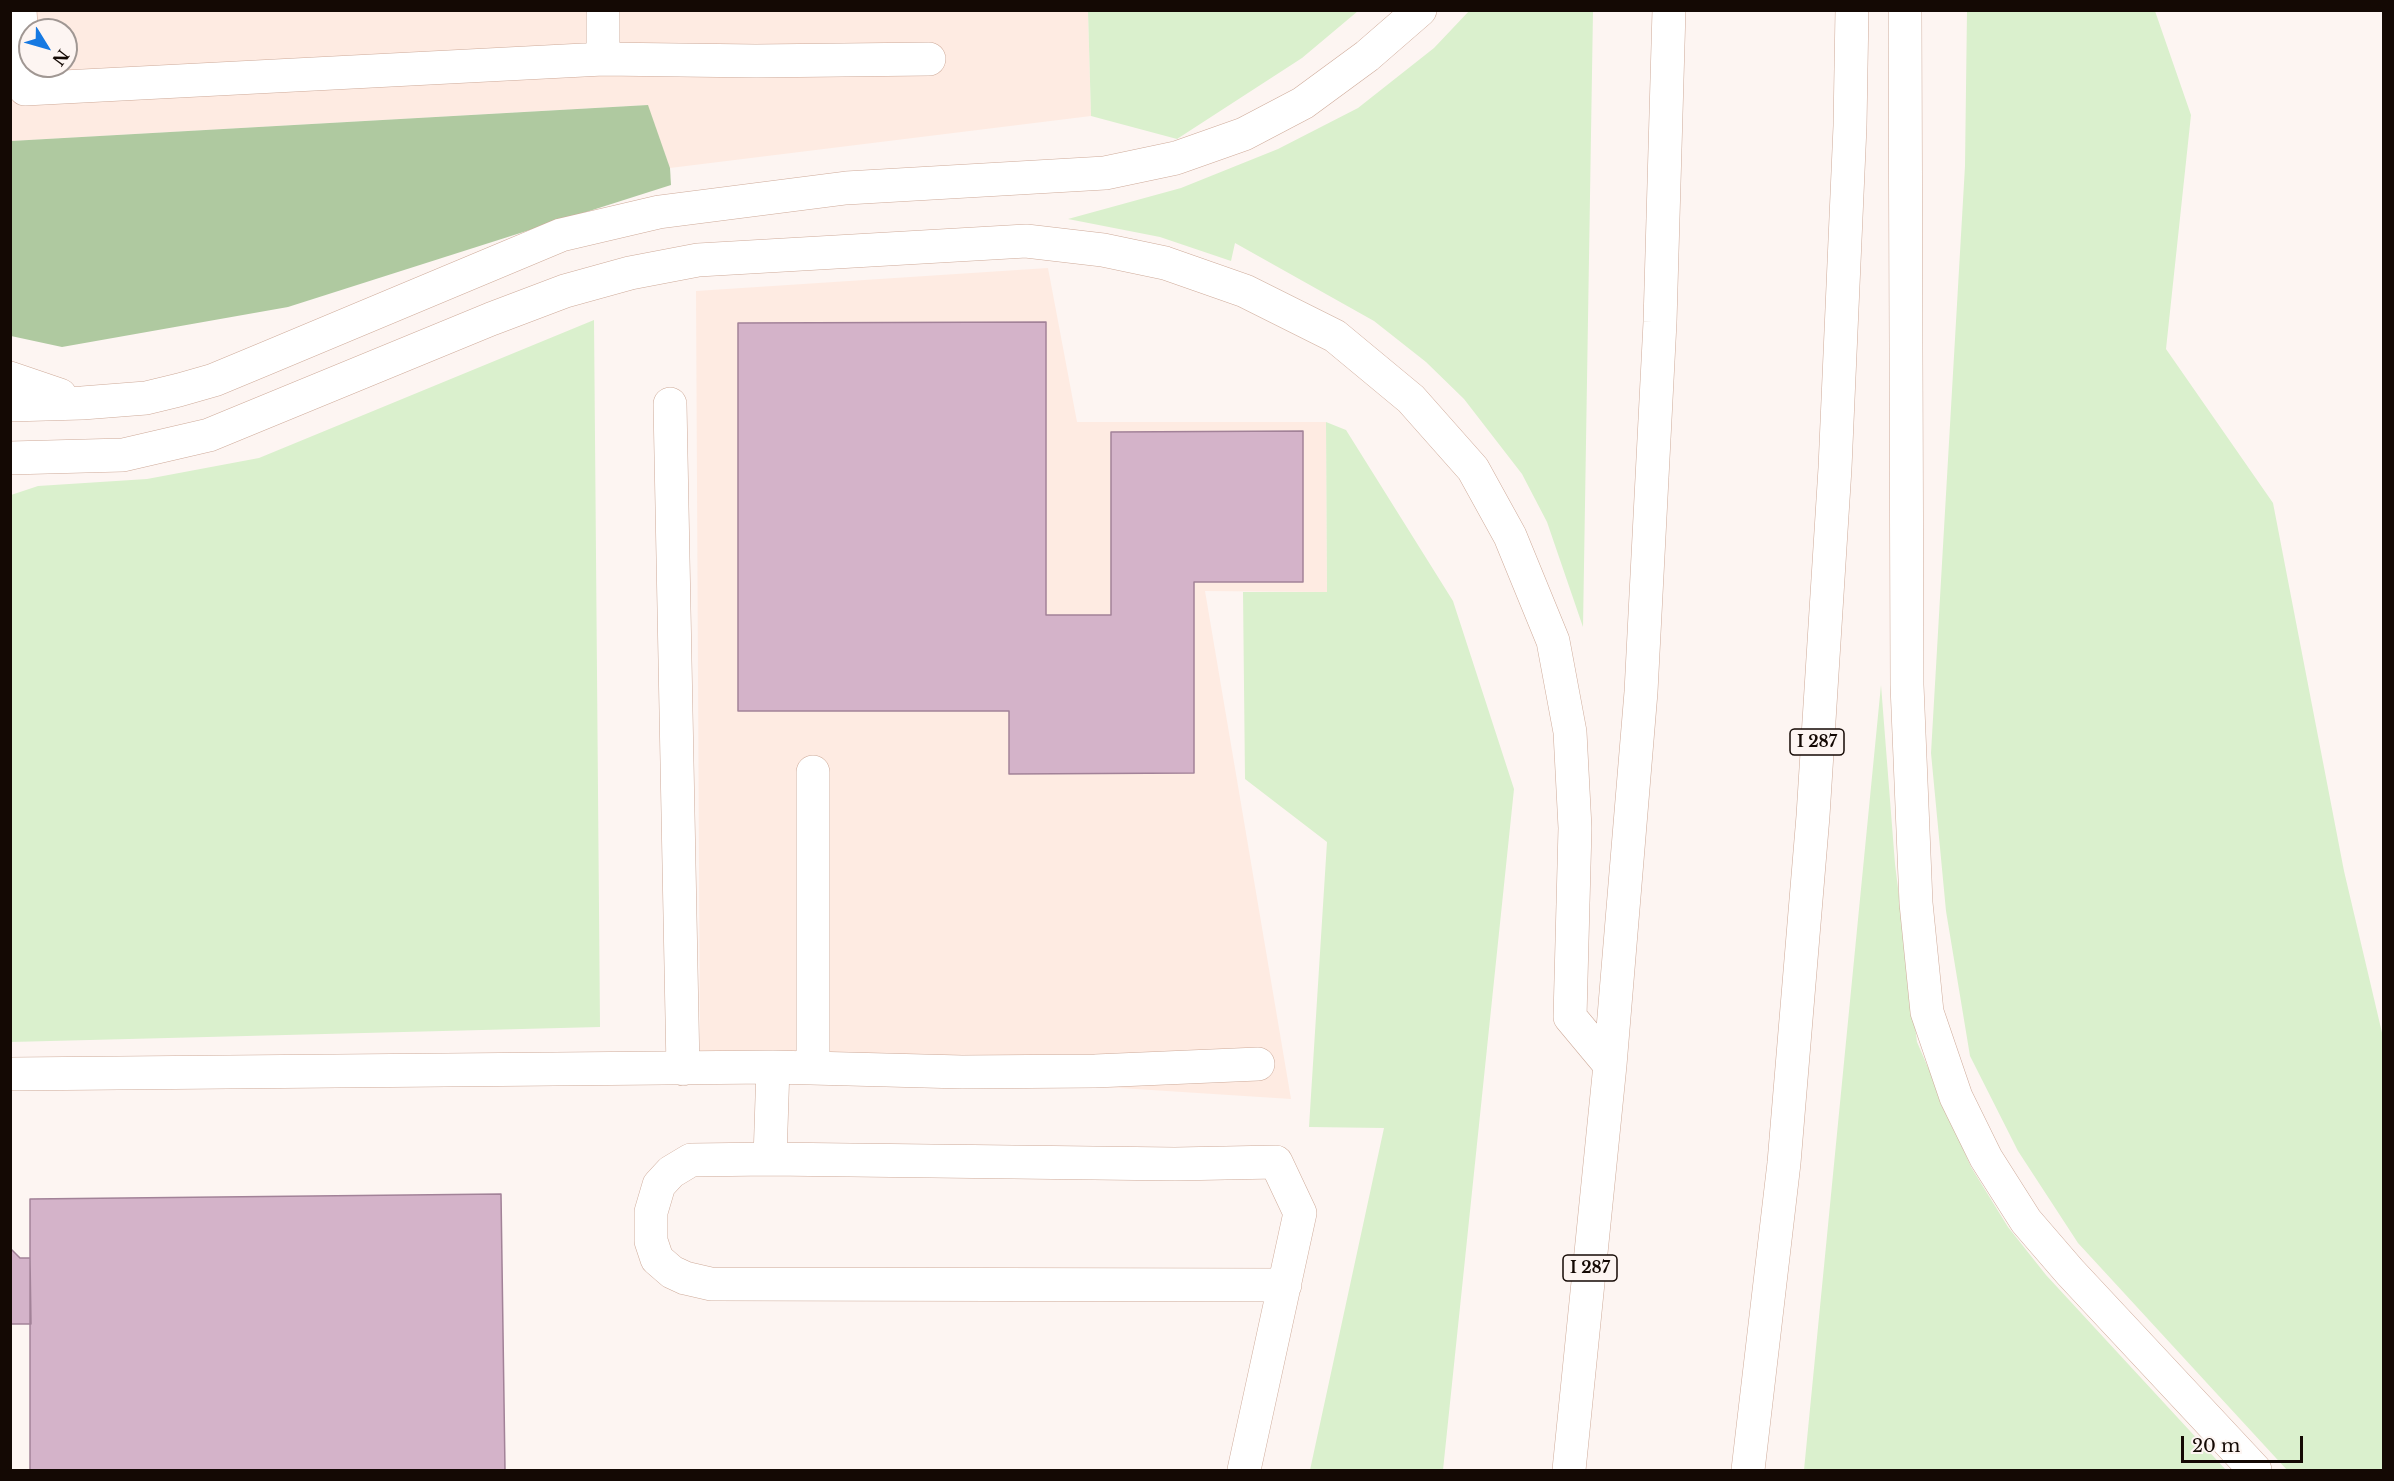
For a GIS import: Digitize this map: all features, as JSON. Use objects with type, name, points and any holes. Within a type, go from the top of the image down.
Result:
[{"type":"main road","points":[[20,10],[25,89],[603,59],[756,61],[929,59]]},
{"type":"main road","points":[[603,10],[603,59]]},
{"type":"main road","points":[[10,405],[146,398],[214,380],[561,235],[648,215],[846,188],[1105,173],[1176,158],[1244,134],[1303,103],[1367,56],[1420,10]]},
{"type":"main road","name":"I 287","points":[[1569,1470],[1610,1065],[1641,692],[1660,322],[1669,10]]},
{"type":"main road","name":"I 287","points":[[1748,1470],[1784,1163],[1813,816],[1836,456],[1850,126],[1852,10]]},
{"type":"main road","points":[[1905,10],[1907,685],[1916,903],[1927,1012],[1956,1097],[1986,1158],[2026,1221],[2078,1281],[2254,1470]]},
{"type":"main road","points":[[15,460],[123,455],[209,435],[480,323],[566,291],[630,273],[698,260],[1026,242],[1103,250],[1165,263],[1245,291],[1335,336],[1411,399],[1473,469],[1510,536],[1554,641],[1570,732],[1575,828],[1570,1017],[1610,1065]]},
{"type":"main road","points":[[10,378],[82,403]]},
{"type":"main road","points":[[670,404],[683,1069]]},
{"type":"main road","points":[[813,772],[813,1067]]},
{"type":"main road","points":[[10,1074],[773,1067],[962,1072],[1258,1064]]},
{"type":"main road","points":[[770,1159],[773,1067]]},
{"type":"main road","points":[[1244,1470],[1300,1213],[1276,1162],[1175,1164],[691,1160],[671,1172],[659,1185],[651,1212],[651,1241],[657,1259],[672,1272],[685,1278],[711,1284],[1284,1285]]},
{"type":"shaded area","points":[[11,11],[1088,11],[1091,116],[670,168],[647,105],[11,141]]},
{"type":"shaded area","points":[[1048,268],[1077,422],[1326,422],[1327,592],[1205,591],[1291,1099],[700,1061],[696,291]]},
{"type":"green space","points":[[1088,10],[1358,11],[1302,58],[1177,139],[1091,116]]},
{"type":"green space","points":[[1470,10],[1593,11],[1583,627],[1547,522],[1522,474],[1464,399],[1426,362],[1374,321],[1235,243],[1231,261],[1160,237],[1068,219],[1181,188],[1278,149],[1358,108],[1434,48]]},
{"type":"green space","points":[[1967,11],[2155,11],[2191,115],[2166,349],[2273,503],[2344,871],[2383,1037],[2383,1470],[2287,1470],[2078,1243],[2018,1151],[1970,1056],[1946,911],[1931,753],[1965,166]]},
{"type":"green space","points":[[648,105],[670,168],[671,185],[288,307],[62,347],[11,336],[11,141]]},
{"type":"green space","points":[[594,320],[600,1027],[11,1042],[11,495],[38,486],[147,479],[259,458]]},
{"type":"green space","points":[[1326,422],[1346,430],[1453,601],[1514,789],[1443,1470],[1310,1470],[1384,1128],[1309,1127],[1327,842],[1245,779],[1243,592],[1327,592]]},
{"type":"green space","points":[[1881,685],[1895,864],[1917,1042],[1971,1167],[2008,1227],[2046,1275],[2226,1470],[1804,1470]]},
{"type":"building","points":[[1046,322],[1046,615],[1111,615],[1111,432],[1303,431],[1303,582],[1194,582],[1194,773],[1009,774],[1009,711],[738,711],[738,323]]},
{"type":"building","points":[[501,1194],[505,1470],[30,1470],[30,1199]]},
{"type":"building","points":[[10,1248],[20,1258],[30,1258],[31,1324],[10,1324]]}]
